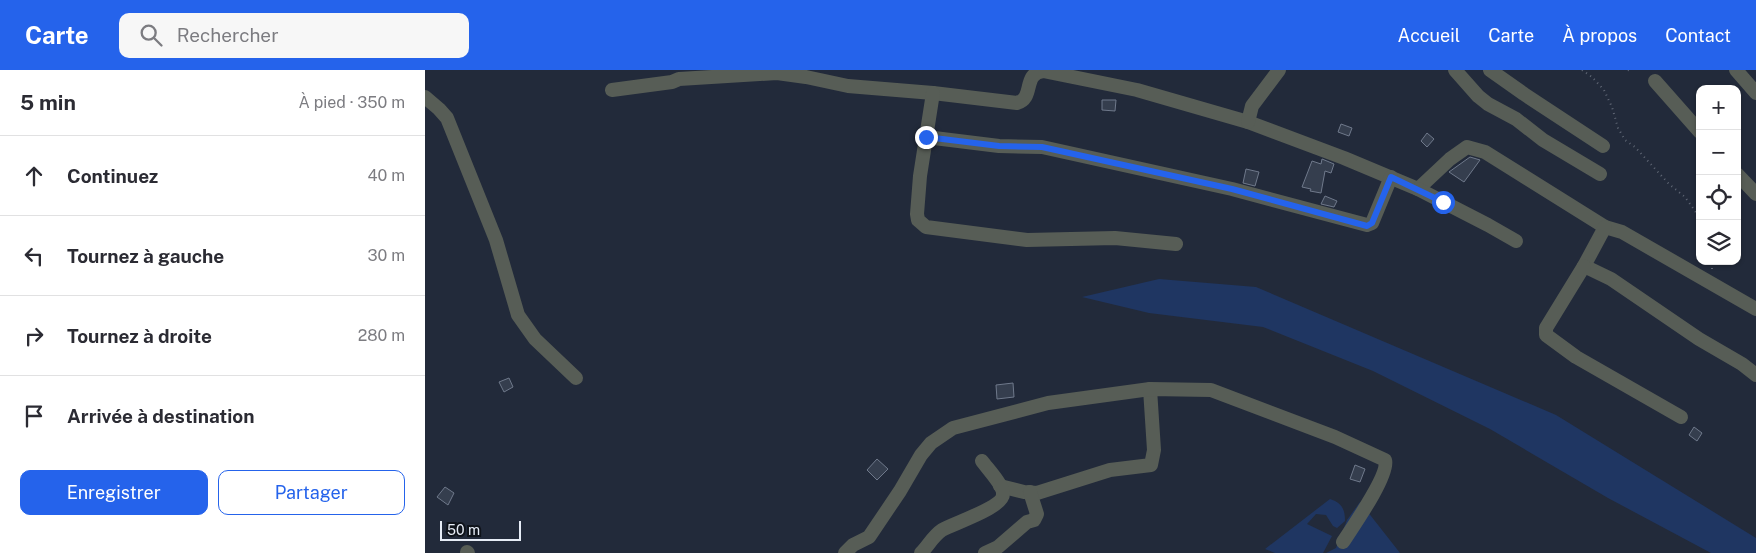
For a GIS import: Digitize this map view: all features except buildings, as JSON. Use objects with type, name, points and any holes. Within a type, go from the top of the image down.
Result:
[{"type":"street","points":[[1248,122],[1251,106],[1279,70]]},
{"type":"street","points":[[1455,70],[1478,96],[1488,104],[1516,119],[1543,140],[1600,174]]},
{"type":"street","points":[[1490,70],[1603,146]]},
{"type":"street","points":[[1736,70],[1756,93]]},
{"type":"street","points":[[612,90],[679,80],[777,73],[848,86],[933,93],[1017,103],[1023,101],[1026,97],[1032,75],[1043,71],[1137,90],[1248,122],[1391,177],[1488,224],[1516,241]]},
{"type":"street","points":[[1655,81],[1698,130]]},
{"type":"street","points":[[933,93],[920,176],[917,214],[918,220],[925,227],[1027,240],[1115,238],[1176,244]]},
{"type":"street","points":[[425,97],[439,108],[447,118],[495,240],[518,315],[535,339],[576,378]]},
{"type":"street","points":[[926,137],[999,146],[1042,147],[1232,189],[1367,226],[1372,223],[1391,177]]},
{"type":"street","points":[[1418,189],[1450,159],[1467,147],[1485,152],[1605,227],[1622,232],[1756,309]]},
{"type":"street","points":[[1738,175],[1756,194]]},
{"type":"street","points":[[1605,227],[1584,266],[1546,328],[1546,335],[1576,358],[1681,417]]},
{"type":"street","points":[[1584,266],[1611,279],[1756,375]]},
{"type":"street","points":[[1000,486],[1030,492],[1047,491],[1074,480],[1109,470],[1151,465],[1154,450],[1151,389]]},
{"type":"street","points":[[845,553],[853,545],[869,537],[900,491],[921,455],[931,443],[950,429],[1048,404],[1151,389],[1211,390],[1335,437],[1385,460],[1386,465],[1371,498],[1343,542]]},
{"type":"street","points":[[921,553],[942,530],[985,510],[1001,499],[1003,491],[981,461]]},
{"type":"street","points":[[985,553],[998,547],[1027,522],[1034,520],[1037,514],[1030,492]]},
{"type":"path","points":[[1582,70],[1592,77],[1604,90],[1612,107],[1618,128],[1625,140],[1635,147],[1669,184],[1685,197],[1696,212]]},
{"type":"shaded area","points":[[1159,279],[1256,287],[1556,415],[1756,538],[1756,553],[1711,553],[1608,498],[1490,429],[1373,371],[1263,327],[1149,313],[1082,297]]},
{"type":"shaded area","points":[[1330,499],[1342,507],[1345,521],[1337,528],[1333,526],[1326,515],[1316,514],[1307,524],[1332,536],[1323,553],[1275,553],[1265,549]]},
{"type":"shaded area","points":[[1360,502],[1400,553],[1326,553],[1336,548],[1347,520]]},
{"type":"route","points":[[926,137],[999,146],[1042,147],[1087,156],[1281,201],[1367,226],[1372,223],[1391,177],[1443,202]]}]
